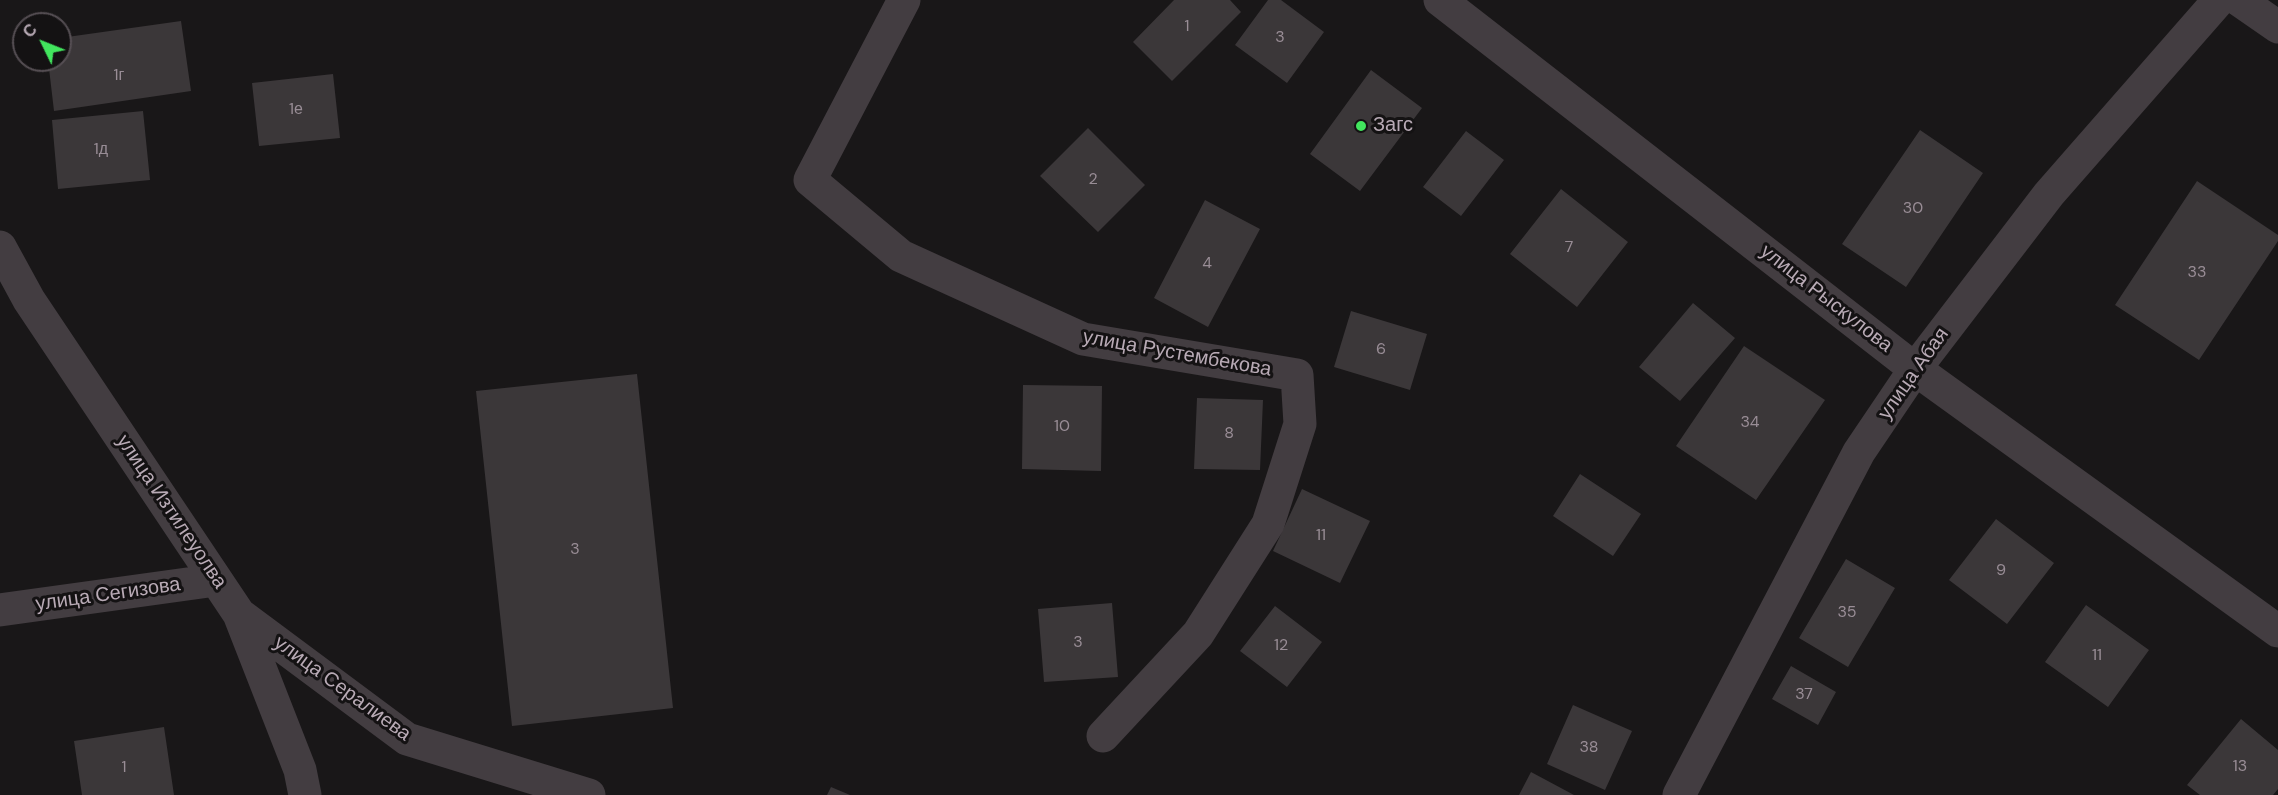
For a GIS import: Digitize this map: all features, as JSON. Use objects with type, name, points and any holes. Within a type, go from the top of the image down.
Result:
[{"type":"street","name":"улица Рустембекова","points":[[904,0],[810,180],[901,256],[1083,339],[1297,375],[1300,424],[1268,524],[1198,634],[1103,736]]},
{"type":"street","name":"улица Рыскулова","points":[[1440,0],[1915,369],[2278,631]]},
{"type":"street","name":"улица Абая","points":[[1678,795],[1859,452],[1915,369],[2049,194],[2220,0]]},
{"type":"street","points":[[2239,0],[2278,27]]},
{"type":"street","name":"улица Изтилеуолва","points":[[0,247],[29,300],[239,614],[300,770],[305,795]]},
{"type":"street","name":"улица Сегизова","points":[[0,610],[216,580]]},
{"type":"street","name":"улица Сералиева","points":[[239,614],[407,739],[589,795]]},
{"type":"building","points":[[1174,0],[1230,0],[1241,12],[1172,81],[1133,42]]},
{"type":"building","points":[[1268,0],[1281,0],[1324,32],[1287,83],[1235,45]]},
{"type":"building","points":[[181,21],[191,91],[54,111],[49,72],[72,72],[72,36]]},
{"type":"building","points":[[1371,70],[1422,108],[1360,191],[1310,154]]},
{"type":"building","points":[[333,74],[340,138],[259,146],[252,83]]},
{"type":"building","points":[[143,111],[150,180],[58,189],[52,120]]},
{"type":"building","points":[[1088,128],[1145,185],[1098,232],[1040,176]]},
{"type":"building","points":[[1920,130],[1983,173],[1906,287],[1842,244]]},
{"type":"building","points":[[1466,131],[1504,160],[1461,216],[1423,187]]},
{"type":"building","points":[[2197,181],[2278,235],[2278,241],[2199,360],[2115,305]]},
{"type":"building","points":[[1561,189],[1628,242],[1577,307],[1510,254]]},
{"type":"building","points":[[1205,200],[1260,229],[1208,327],[1154,298]]},
{"type":"building","points":[[1693,303],[1735,338],[1680,401],[1639,367]]},
{"type":"building","points":[[1351,311],[1427,334],[1410,390],[1334,367]]},
{"type":"building","points":[[1744,346],[1825,400],[1756,500],[1676,446]]},
{"type":"building","points":[[637,374],[673,708],[512,726],[476,391]]},
{"type":"building","points":[[1023,385],[1102,386],[1101,471],[1022,469]]},
{"type":"building","points":[[1197,398],[1263,400],[1260,470],[1194,469]]},
{"type":"building","points":[[1580,474],[1641,514],[1613,556],[1553,516]]},
{"type":"building","points":[[1302,489],[1370,521],[1340,583],[1273,551]]},
{"type":"building","points":[[1996,519],[2054,563],[2007,624],[1949,580]]},
{"type":"building","points":[[1846,559],[1895,588],[1848,667],[1799,638]]},
{"type":"building","points":[[1112,603],[1118,677],[1044,682],[1038,609]]},
{"type":"building","points":[[2086,605],[2149,650],[2108,707],[2045,662]]},
{"type":"building","points":[[1275,606],[1322,642],[1287,687],[1240,651]]},
{"type":"building","points":[[1791,666],[1836,692],[1818,725],[1772,699]]},
{"type":"building","points":[[1573,705],[1632,731],[1605,790],[1547,764]]},
{"type":"building","points":[[2241,719],[2278,750],[2278,789],[2273,795],[2200,795],[2187,785]]},
{"type":"building","points":[[164,727],[174,795],[82,795],[74,741]]},
{"type":"building","points":[[1531,772],[1574,795],[1519,795]]},
{"type":"building","points":[[831,787],[850,795],[827,795]]},
{"type":"place","name":"Загс","points":[[1361,126]]}]
